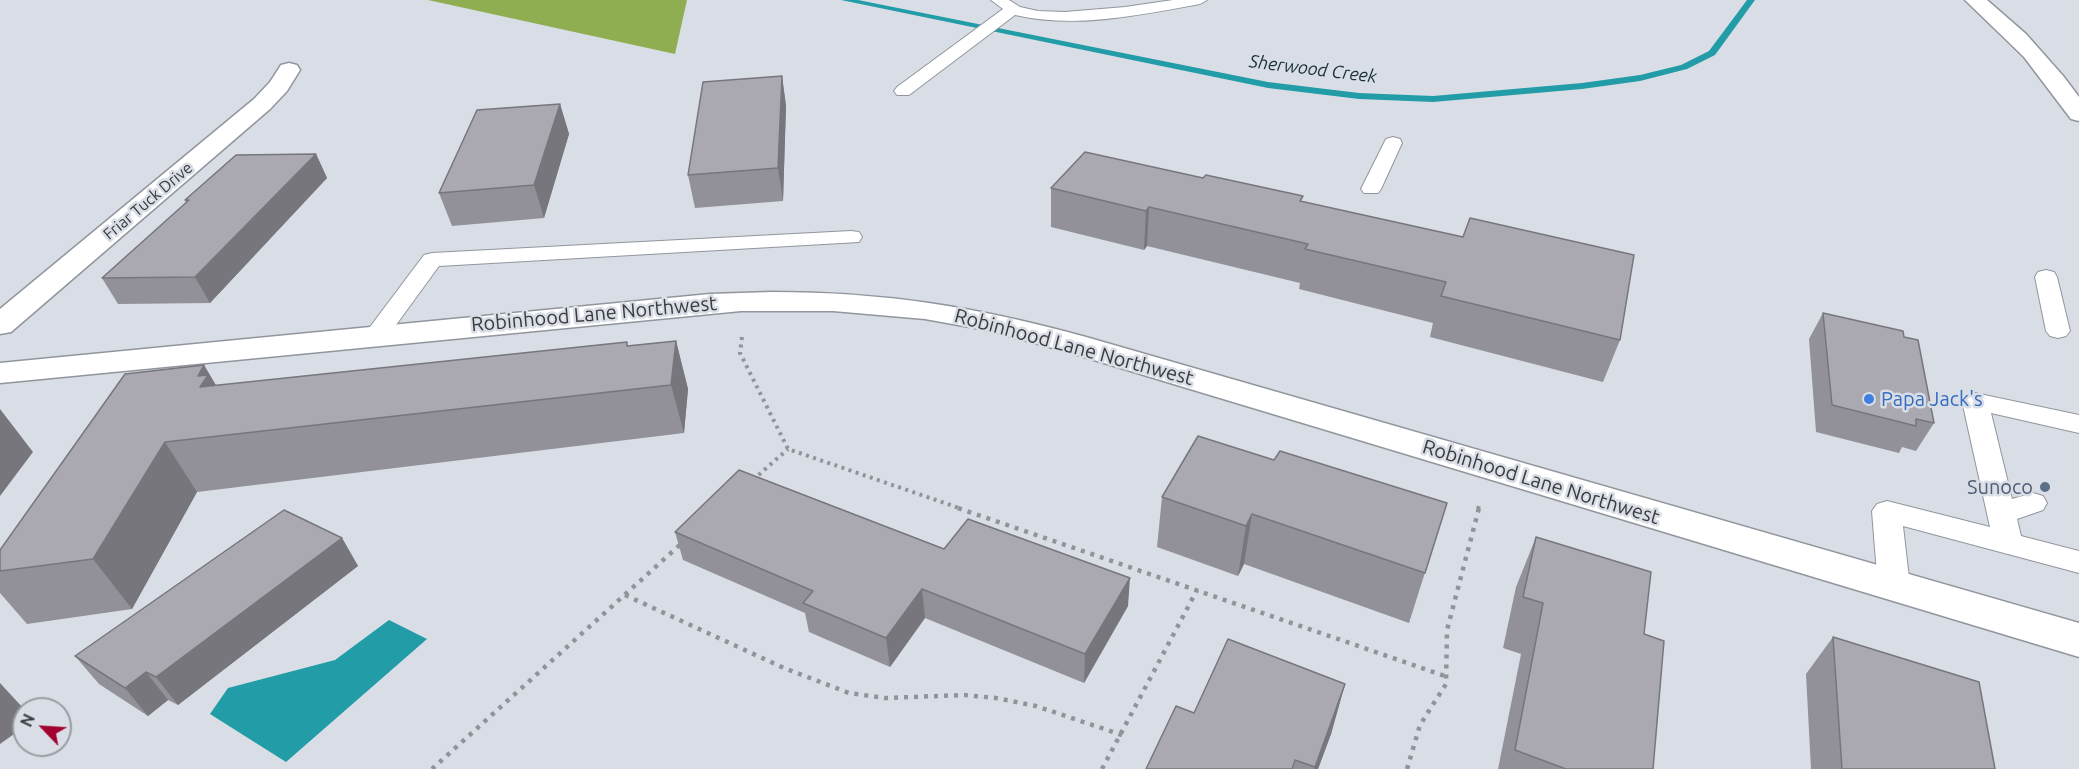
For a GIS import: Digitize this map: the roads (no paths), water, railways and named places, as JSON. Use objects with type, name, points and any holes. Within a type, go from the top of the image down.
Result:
[{"type":"street","points":[[1974,0],[2028,47],[2056,80],[2079,114]]},
{"type":"street","name":"Friar Tuck Drive","points":[[0,325],[262,104],[279,86],[289,70]]},
{"type":"street","name":"Robinhood Lane Northwest","points":[[0,373],[657,307],[746,301],[807,301],[894,306],[989,322],[1076,344],[2079,640]]},
{"type":"lane","points":[[998,0],[1006,14]]},
{"type":"lane","points":[[903,91],[1006,14],[1070,17],[1200,0]]},
{"type":"lane","points":[[1371,189],[1393,143]]},
{"type":"lane","points":[[376,335],[432,260],[851,237]]},
{"type":"lane","points":[[2046,278],[2058,331]]},
{"type":"lane","points":[[2008,543],[1975,401],[2079,423]]},
{"type":"lane","points":[[2001,513],[2032,503]]},
{"type":"lane","points":[[1894,587],[1887,511],[2079,562]]},
{"type":"water","points":[[389,620],[427,639],[286,762],[210,714],[228,688],[335,660]]},
{"type":"waterway","name":"Sherwood Creek","points":[[845,0],[1268,85],[1359,96],[1433,99],[1582,86],[1640,78],[1684,67],[1712,53],[1751,0]]},
{"type":"place","name":"Papa Jack's","points":[[1869,399]]},
{"type":"place","name":"Sunoco","points":[[2045,487]]}]
